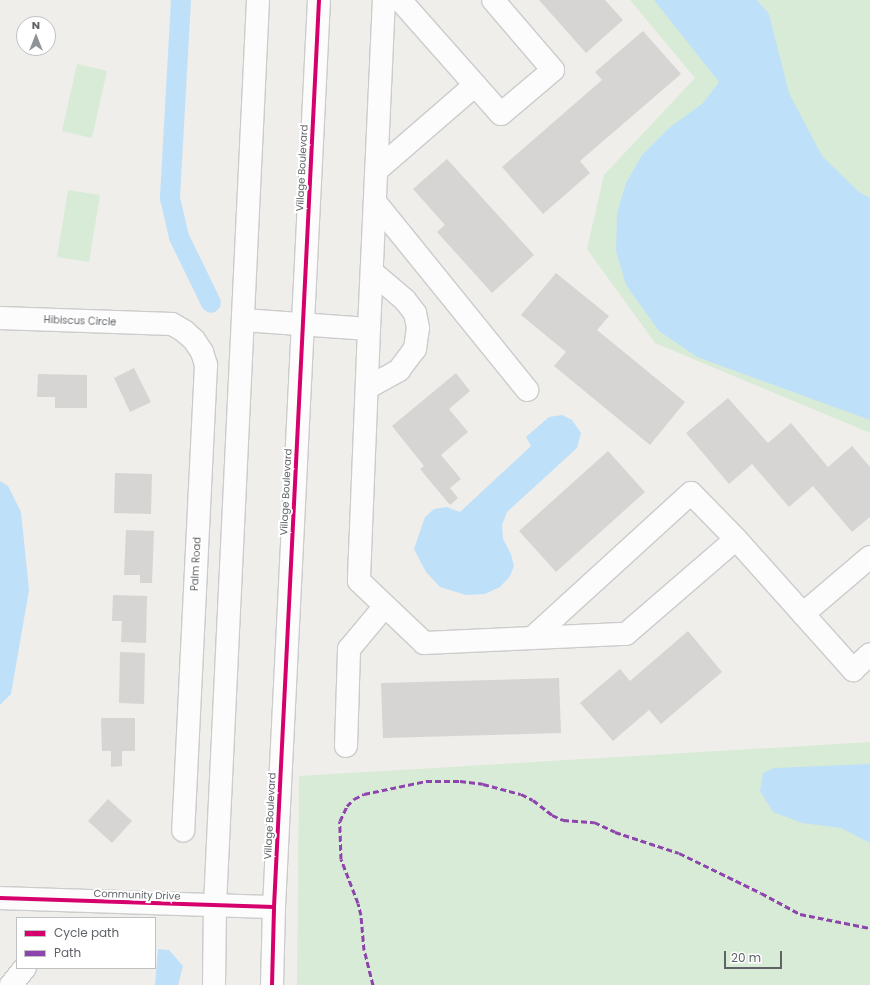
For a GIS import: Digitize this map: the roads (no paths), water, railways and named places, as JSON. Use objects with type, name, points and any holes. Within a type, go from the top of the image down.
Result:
[{"type":"street","points":[[214,985],[215,905],[258,0]]},
{"type":"street","name":"Village Boulevard","points":[[272,985],[274,907],[319,0]]},
{"type":"street","points":[[384,0],[359,581],[424,643],[626,634],[736,539]]},
{"type":"street","points":[[400,0],[501,114],[553,70],[493,0]]},
{"type":"street","points":[[376,170],[475,85]]},
{"type":"street","points":[[375,202],[527,390]]},
{"type":"street","points":[[367,388],[399,370],[415,349],[418,328],[415,313],[405,300],[372,272]]},
{"type":"street","name":"Hibiscus Circle","points":[[0,318],[160,324]]},
{"type":"street","points":[[242,320],[369,328]]},
{"type":"street","name":"Palm Road","points":[[160,324],[172,324],[184,331],[198,346],[206,365],[183,830]]},
{"type":"street","points":[[532,638],[692,493],[736,539],[853,670],[870,654]]},
{"type":"street","points":[[803,614],[870,557]]},
{"type":"street","points":[[346,746],[349,649],[385,606]]},
{"type":"street","name":"Community Drive","points":[[0,898],[31,909],[215,905],[274,907]]},
{"type":"street","points":[[11,985],[17,980],[23,969]]},
{"type":"water","points":[[654,0],[757,0],[769,14],[789,93],[822,156],[859,192],[870,198],[870,420],[697,357],[659,331],[626,285],[616,251],[617,213],[626,183],[642,155],[669,128],[703,103],[719,82]]},
{"type":"water","points":[[562,415],[572,420],[581,433],[577,448],[507,512],[502,525],[503,539],[511,554],[514,566],[510,576],[500,587],[485,594],[466,595],[440,587],[426,572],[414,549],[425,517],[434,509],[447,507],[460,512],[531,446],[526,437],[549,417]]},
{"type":"water","points":[[0,481],[8,486],[21,512],[29,590],[11,694],[0,705]]},
{"type":"water","points":[[870,764],[870,843],[841,828],[802,823],[773,812],[760,791],[763,773],[774,768]]},
{"type":"water","points":[[158,949],[169,950],[183,966],[178,985],[155,985]]},
{"type":"waterway","points":[[181,0],[170,198],[179,237],[211,303]]}]
